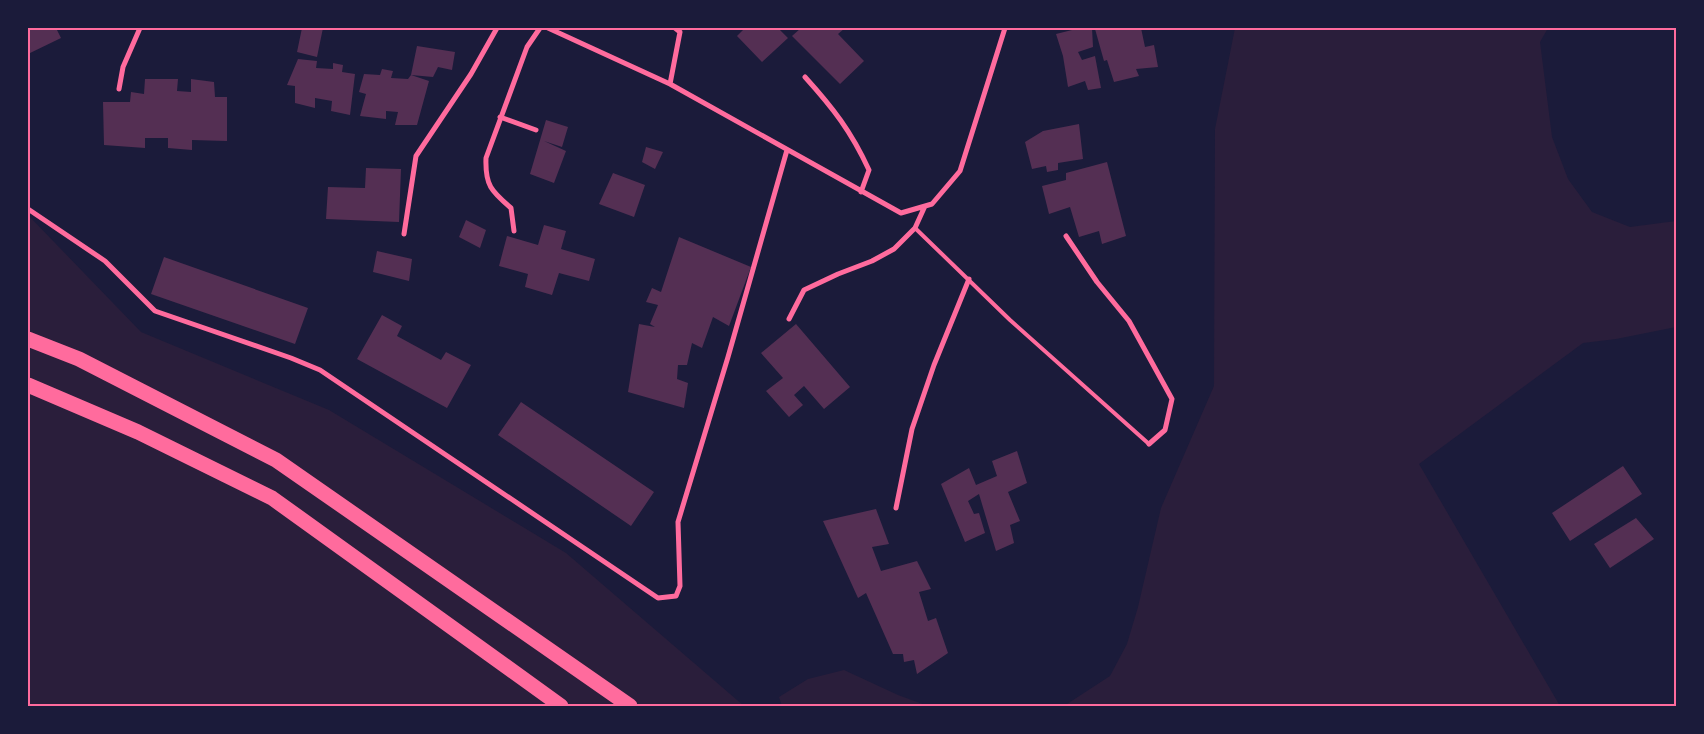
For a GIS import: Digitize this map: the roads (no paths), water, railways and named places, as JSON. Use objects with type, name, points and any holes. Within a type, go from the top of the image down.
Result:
[{"type":"highway","points":[[28,340],[79,359],[276,460],[630,706]]},
{"type":"highway","points":[[28,385],[138,432],[272,498],[561,706]]},
{"type":"street","points":[[119,88],[123,67],[140,28]]},
{"type":"street","points":[[404,234],[416,156],[471,74],[497,28]]},
{"type":"street","points":[[514,231],[511,208],[492,193],[485,173],[486,158],[527,47],[540,28]]},
{"type":"street","points":[[548,28],[670,84],[901,213],[932,204],[960,171],[1005,28]]},
{"type":"street","points":[[670,84],[680,32],[675,28]]},
{"type":"street","points":[[805,77],[834,110],[857,143],[869,170],[861,192]]},
{"type":"street","points":[[500,117],[536,130]]},
{"type":"street","points":[[28,209],[105,261],[155,311],[291,358],[320,370],[658,598],[676,596],[680,586],[678,522],[728,357],[787,150]]},
{"type":"street","points":[[789,319],[804,290],[872,261],[894,248],[915,228],[925,206]]},
{"type":"street","points":[[1066,236],[1098,282],[1129,321],[1172,399],[1165,430],[1148,444]]},
{"type":"street","points":[[896,508],[912,429],[934,365],[969,279]]},
{"type":"lane","points":[[915,228],[1010,320],[1148,444]]}]
